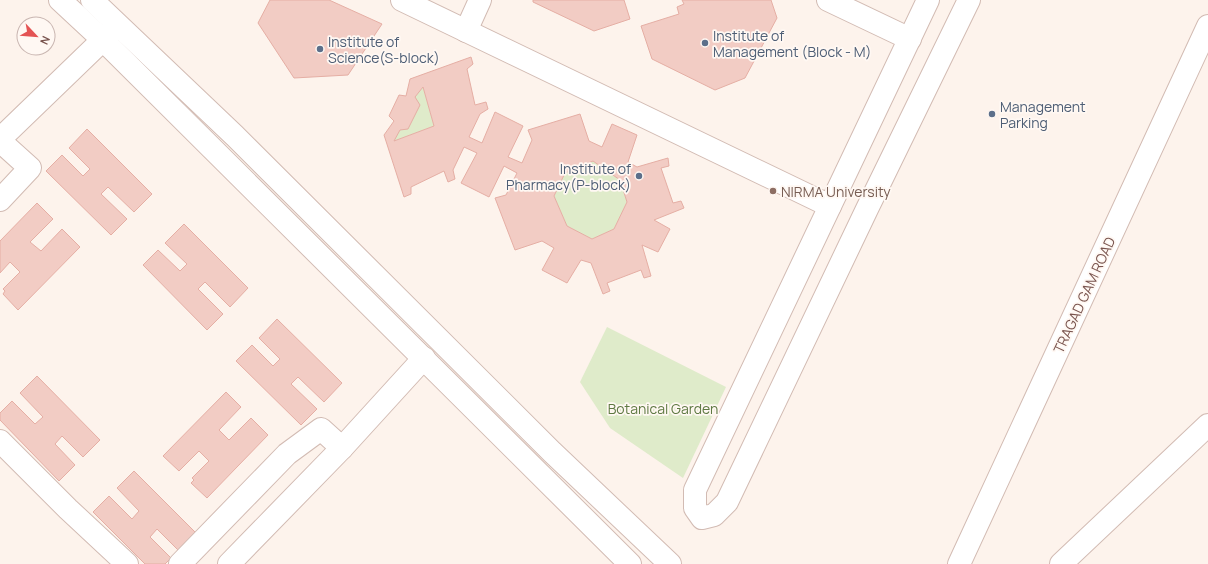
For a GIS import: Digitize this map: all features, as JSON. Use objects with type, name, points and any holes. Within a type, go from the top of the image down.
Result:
[{"type":"street","points":[[60,0],[103,40],[630,564]]},
{"type":"street","points":[[92,0],[235,136],[552,452],[670,564]]},
{"type":"street","points":[[402,0],[830,206]]},
{"type":"street","points":[[466,31],[480,0]]},
{"type":"street","points":[[828,0],[910,39]]},
{"type":"street","points":[[928,0],[695,490],[695,508],[702,518],[714,514],[727,502],[969,0]]},
{"type":"street","points":[[0,200],[30,168],[0,140],[118,25]]},
{"type":"street","name":"TRAGAD GAM ROAD","points":[[959,564],[1208,26]]},
{"type":"street","points":[[229,564],[342,448],[424,358]]},
{"type":"street","points":[[180,564],[287,454],[321,429],[342,448]]},
{"type":"street","points":[[1061,564],[1205,432]]},
{"type":"street","points":[[0,440],[68,509],[127,564]]},
{"type":"green space","points":[[423,87],[434,126],[394,141],[415,97]]},
{"type":"green space","points":[[593,161],[620,180],[627,202],[614,229],[592,239],[567,226],[554,196],[565,173]]},
{"type":"green space","name":"Botanical Garden","points":[[607,327],[726,387],[683,478],[610,428],[580,382]]},
{"type":"building","name":"Institute of Science(S-block)","points":[[270,0],[329,0],[382,24],[348,75],[294,78],[258,23]]},
{"type":"building","points":[[533,0],[624,0],[630,19],[594,31],[533,2]]},
{"type":"building","name":"Institute of Management (Block - M)","points":[[682,0],[771,0],[777,18],[745,78],[715,90],[652,59],[641,26],[679,14],[677,7],[684,4]]},
{"type":"building","name":"Institute of Pharmacy(P-block)","points":[[471,57],[473,64],[467,69],[475,105],[486,102],[488,109],[480,114],[469,137],[482,143],[495,112],[523,126],[508,157],[522,163],[532,140],[528,130],[580,114],[589,141],[602,147],[612,124],[637,135],[628,162],[637,167],[668,158],[669,166],[661,168],[673,203],[681,201],[684,208],[654,220],[670,229],[658,252],[642,245],[651,276],[644,278],[641,270],[607,283],[610,291],[603,294],[591,263],[581,260],[567,283],[542,270],[554,248],[542,241],[515,250],[495,198],[506,195],[517,173],[504,166],[489,197],[461,183],[477,153],[464,147],[453,170],[455,179],[448,182],[444,171],[411,187],[411,194],[404,197],[384,135],[394,121],[389,116],[399,95],[406,96],[410,79]],"holes":[[[423,87],[434,126],[394,141],[400,130],[408,129],[420,105],[415,97]],[[593,161],[620,180],[627,202],[614,229],[592,239],[567,226],[554,196],[565,173]]]},
{"type":"building","points":[[87,129],[152,194],[134,212],[108,187],[101,194],[127,219],[111,235],[46,171],[62,155],[83,176],[90,169],[69,148]]},
{"type":"building","points":[[37,203],[53,219],[30,242],[41,251],[62,229],[80,247],[18,310],[3,294],[5,291],[3,289],[20,272],[10,262],[0,273],[0,241]]},
{"type":"building","points":[[184,224],[248,288],[230,307],[205,282],[198,289],[223,314],[207,330],[143,265],[158,250],[180,271],[187,264],[165,243]]},
{"type":"building","points":[[277,319],[342,383],[324,402],[298,377],[291,384],[317,409],[301,425],[236,361],[252,345],[273,366],[280,359],[259,338]]},
{"type":"building","points":[[37,376],[100,440],[83,457],[62,436],[55,444],[75,465],[59,481],[0,420],[0,413],[12,401],[35,424],[43,417],[20,393]]},
{"type":"building","points":[[226,392],[241,407],[219,430],[229,440],[251,418],[268,435],[207,498],[191,483],[194,480],[192,478],[209,461],[199,451],[179,471],[163,456]]},
{"type":"building","points":[[134,471],[196,533],[178,550],[157,529],[150,537],[171,558],[165,564],[145,564],[93,512],[109,496],[132,519],[139,511],[117,488]]},
{"type":"place","name":"Institute of Management (Block - M)","points":[[705,43]]},
{"type":"place","name":"Institute of Science(S-block)","points":[[320,49]]},
{"type":"place","name":"Management Parking","points":[[992,114]]},
{"type":"place","name":"Institute of Pharmacy(P-block)","points":[[639,176]]},
{"type":"place","name":"NIRMA University","points":[[773,191]]}]
